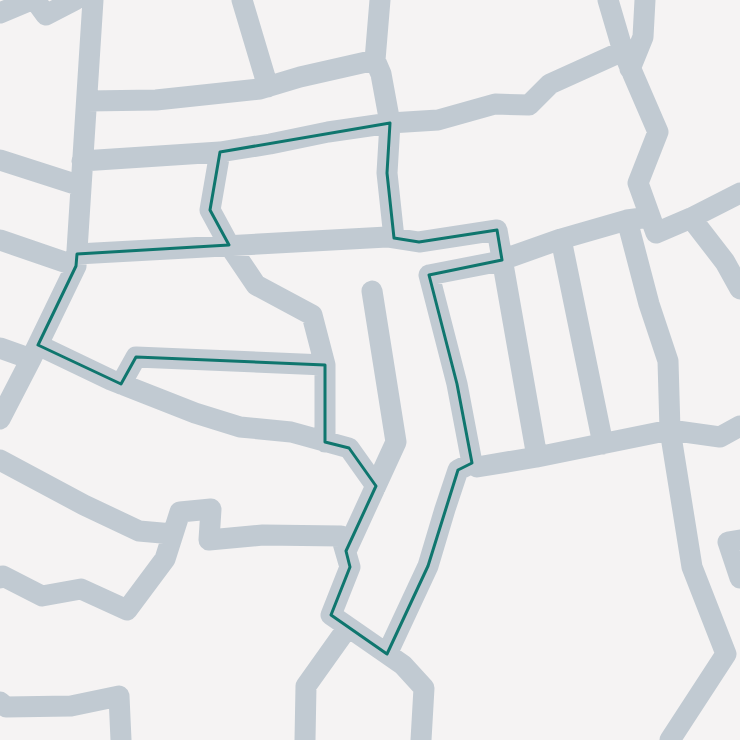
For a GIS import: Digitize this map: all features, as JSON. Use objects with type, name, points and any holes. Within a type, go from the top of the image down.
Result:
[{"type":"street","points":[[0,13],[31,0]]},
{"type":"street","points":[[35,0],[46,15],[75,0]]},
{"type":"street","points":[[0,419],[35,352],[76,260],[93,0]]},
{"type":"street","points":[[242,0],[268,87]]},
{"type":"street","points":[[380,0],[375,60],[381,74],[390,123],[387,173],[394,238]]},
{"type":"street","points":[[608,0],[626,60],[658,132],[638,183],[656,233],[692,218],[740,193]]},
{"type":"street","points":[[82,161],[220,152],[270,144],[328,132],[390,123],[438,120],[495,104],[529,105],[550,84],[626,60],[643,37],[645,0]]},
{"type":"street","points":[[86,101],[162,99],[260,89],[300,77],[375,60]]},
{"type":"street","points":[[220,152],[210,210],[229,245],[256,285],[312,315],[324,365],[326,442]]},
{"type":"street","points":[[0,160],[81,186]]},
{"type":"street","points":[[387,654],[428,566],[458,470],[472,463],[457,384],[429,276],[502,260],[561,239],[627,220],[650,217]]},
{"type":"street","points":[[692,218],[725,262],[740,289]]},
{"type":"street","points":[[627,220],[649,304],[668,361],[670,430],[692,567],[726,654],[670,740]]},
{"type":"street","points":[[0,240],[76,260],[229,245],[387,237],[419,242],[497,230],[538,457]]},
{"type":"street","points":[[561,239],[603,444]]},
{"type":"street","points":[[346,551],[396,442],[372,291]]},
{"type":"street","points":[[0,348],[35,352],[195,413],[240,427],[291,432],[349,448],[376,486]]},
{"type":"street","points":[[121,384],[136,357],[324,365]]},
{"type":"street","points":[[477,466],[538,457],[670,430],[720,437],[740,426]]},
{"type":"street","points":[[0,460],[84,505],[139,531],[173,534]]},
{"type":"street","points":[[0,578],[3,576],[42,596],[81,589],[127,610],[165,559],[180,512],[210,509],[209,540],[263,535],[341,536],[350,567],[331,616],[403,665],[424,688],[421,740]]},
{"type":"street","points":[[740,540],[728,542],[740,578]]},
{"type":"street","points":[[305,740],[306,686],[348,627]]},
{"type":"street","points":[[0,702],[6,708],[71,706],[119,696],[121,740]]},
{"type":"highlighted area","points":[[390,123],[387,173],[394,238],[419,242],[497,230],[502,260],[429,275],[457,384],[472,463],[458,470],[428,566],[387,654],[331,615],[350,567],[346,551],[376,486],[349,448],[325,442],[325,365],[136,357],[121,384],[38,345],[76,266],[77,254],[229,245],[210,210],[220,152]]}]
